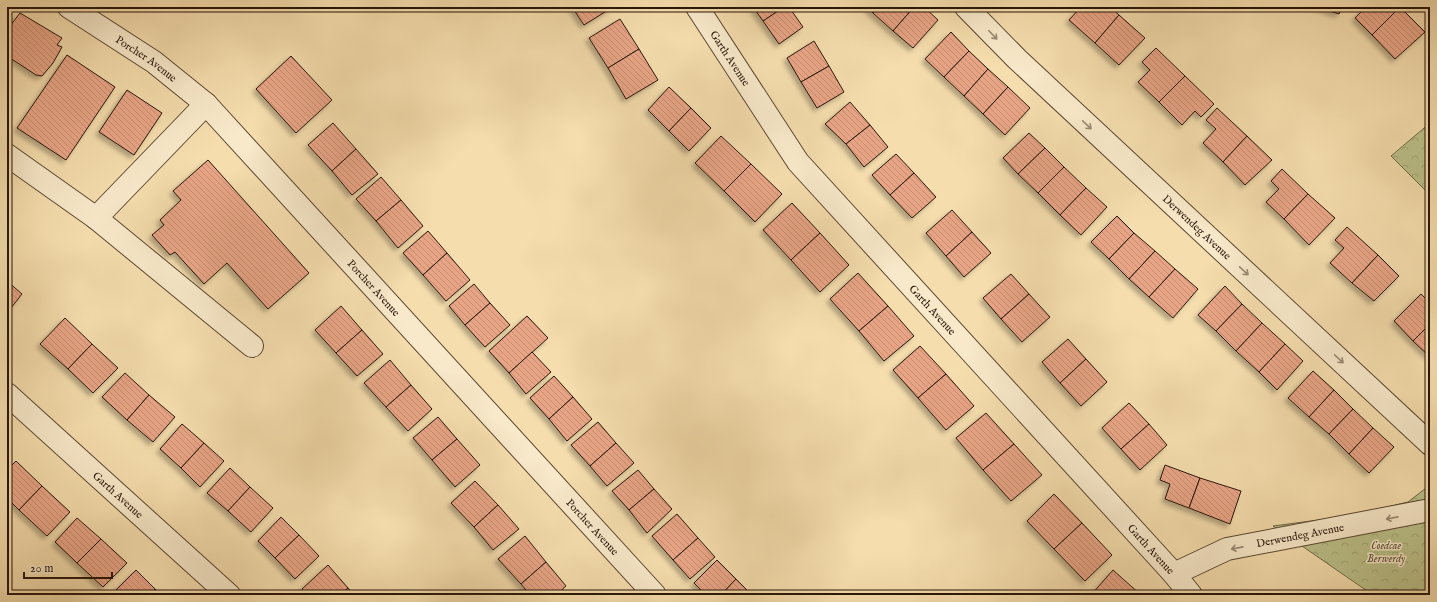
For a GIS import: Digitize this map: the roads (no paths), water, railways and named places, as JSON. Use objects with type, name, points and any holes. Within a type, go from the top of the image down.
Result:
[{"type":"street","name":"Porcher Avenue","points":[[69,7],[154,62],[206,104],[655,595]]},
{"type":"street","name":"Garth Avenue","points":[[697,7],[798,162],[1174,574],[1191,595]]},
{"type":"street","name":"Derwendeg Avenue","points":[[966,7],[1016,59],[1430,444]]},
{"type":"street","points":[[96,218],[206,104]]},
{"type":"street","points":[[7,155],[96,218],[252,346]]},
{"type":"street","name":"Garth Avenue","points":[[7,394],[229,595]]},
{"type":"street","name":"Derwendeg Avenue","points":[[1174,574],[1227,549],[1430,510]]},
{"type":"park label","name":"Coedcae Berwerdy","points":[[1386,551]]}]
